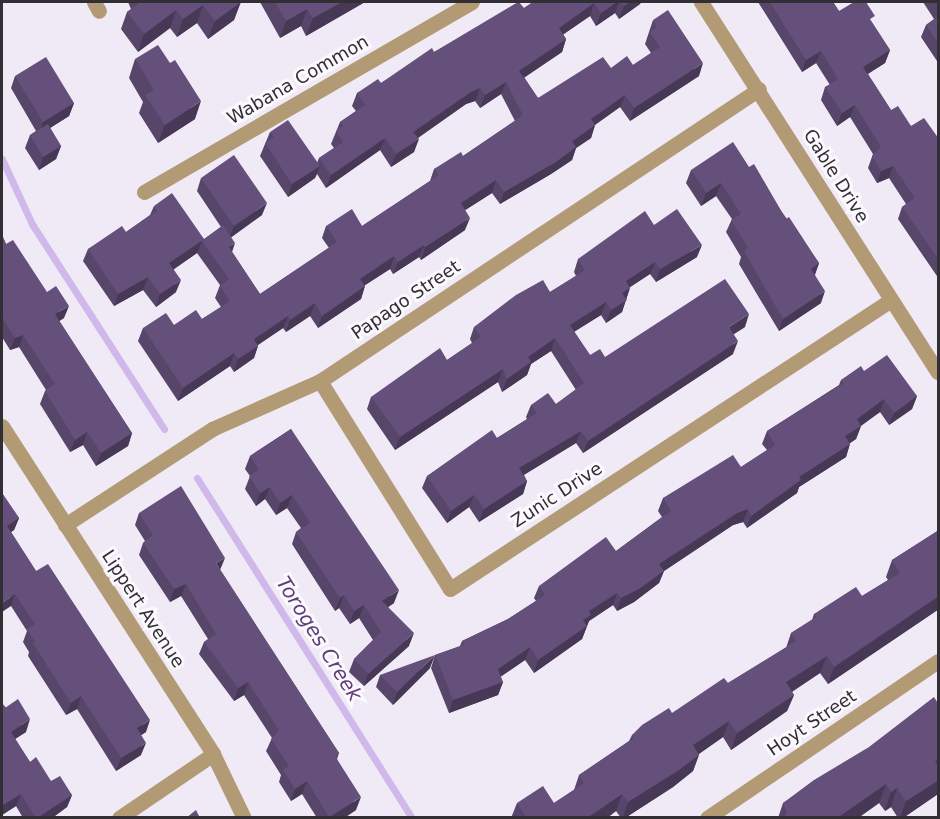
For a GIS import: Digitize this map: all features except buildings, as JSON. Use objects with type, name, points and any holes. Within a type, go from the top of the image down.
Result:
[{"type":"street","name":"Wabana Common","points":[[144,192],[472,2]]},
{"type":"street","name":"Gable Drive","points":[[701,2],[939,372]]},
{"type":"street","name":"Papago Street","points":[[65,525],[212,429],[320,381],[759,89]]},
{"type":"street","name":"Zunic Drive","points":[[320,381],[450,589],[891,300]]},
{"type":"street","name":"Lippert Avenue","points":[[2,426],[213,754],[244,818]]},
{"type":"street","name":"Hoyt Street","points":[[707,818],[939,661]]},
{"type":"street","points":[[118,818],[213,754]]},
{"type":"waterway","name":"Toroges Creek","points":[[2,159],[32,224],[164,429]]},
{"type":"waterway","name":"Toroges Creek","points":[[197,478],[412,818]]}]
